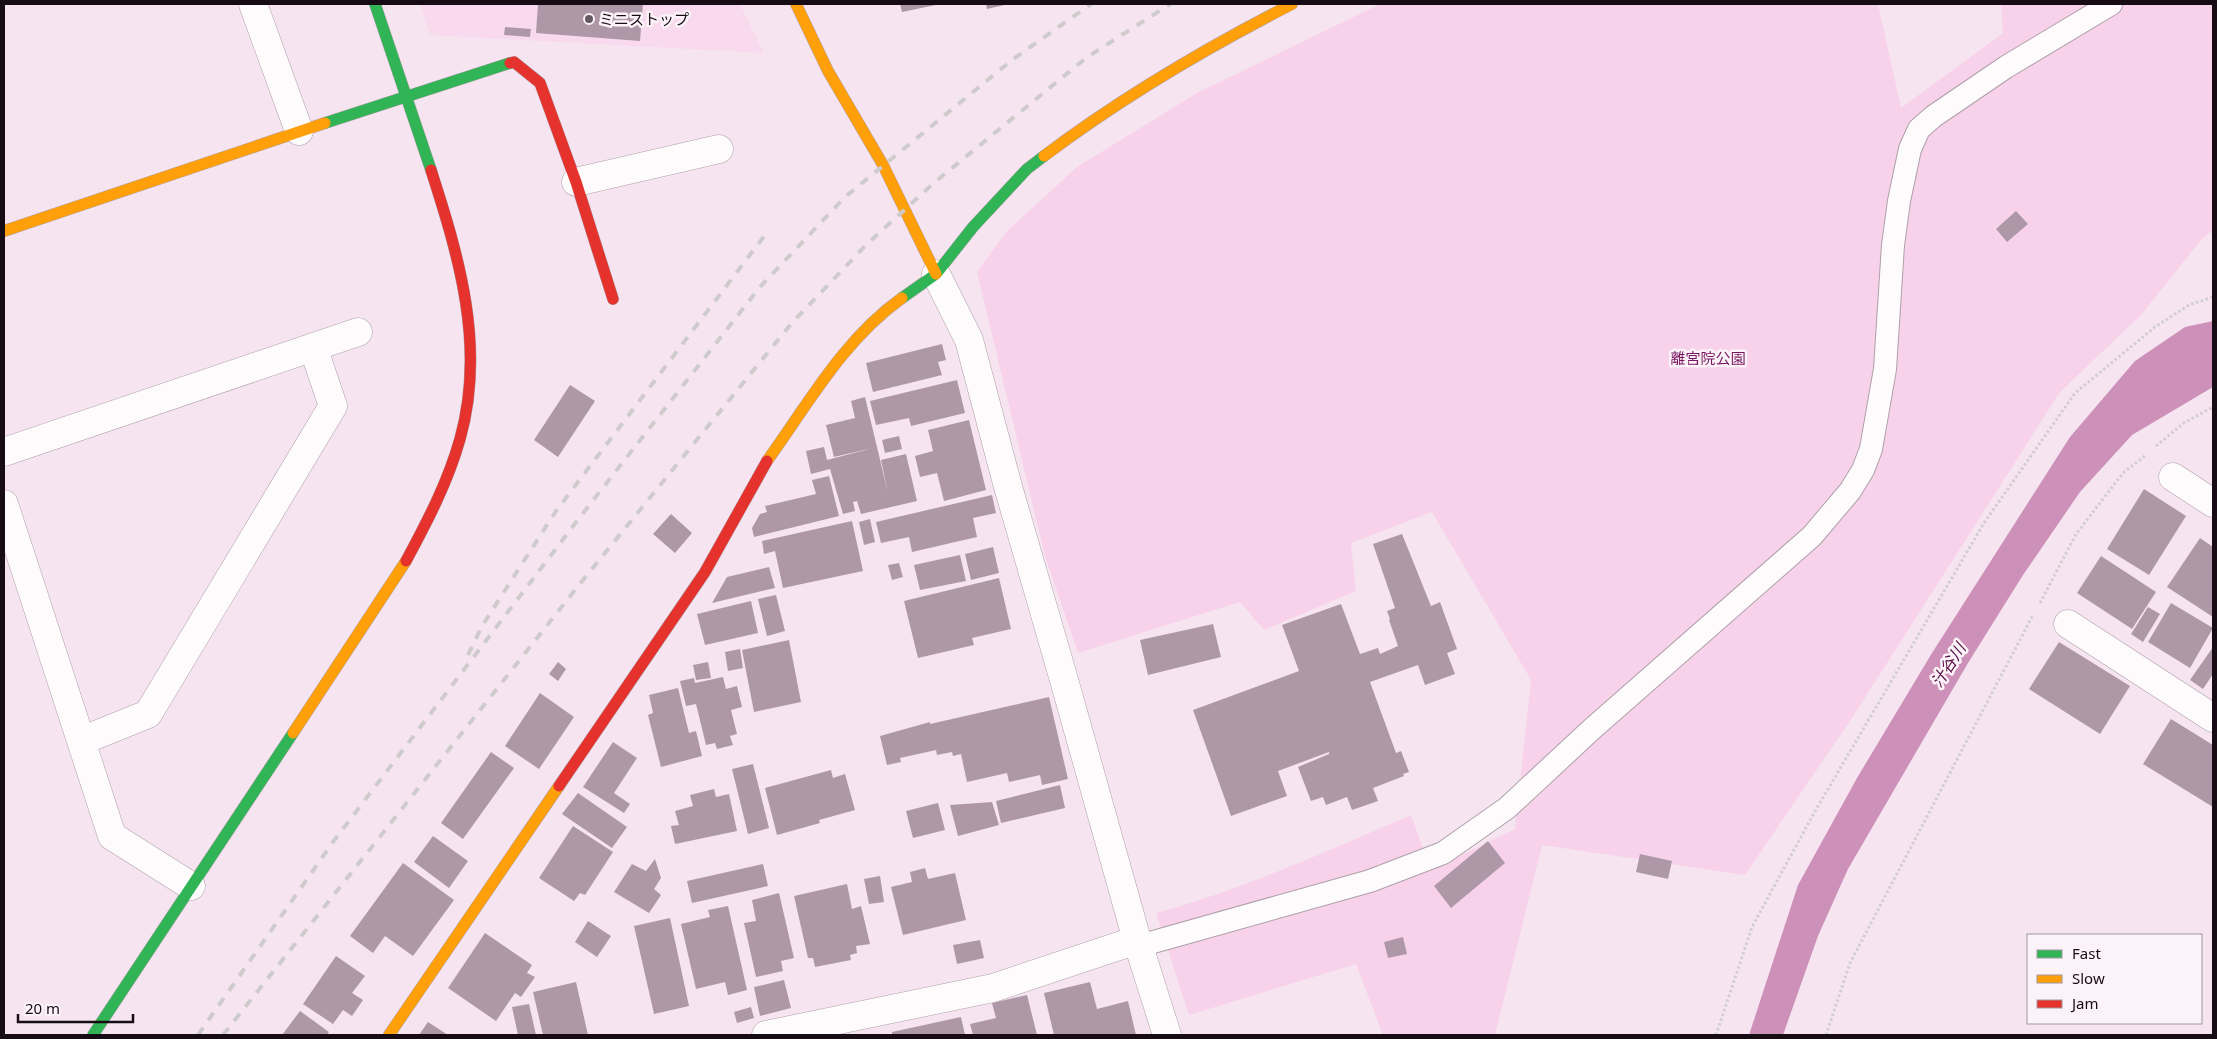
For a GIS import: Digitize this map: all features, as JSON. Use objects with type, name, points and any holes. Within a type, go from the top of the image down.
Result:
[{"type":"street","points":[[252,4],[299,130]]},
{"type":"street","points":[[93,1035],[405,563],[426,524],[456,451],[469,395],[472,336],[467,295],[454,244],[407,96],[375,4]]},
{"type":"street","points":[[796,4],[828,72],[902,201],[969,340],[1007,483],[1138,942],[1167,1035]]},
{"type":"street","points":[[388,1035],[705,572],[760,472],[850,344],[891,306],[936,274],[972,227],[1027,169],[1097,117],[1240,31],[1292,4]]},
{"type":"street","points":[[5,227],[299,130],[514,62],[540,83],[576,182],[613,299]]},
{"type":"street","points":[[576,182],[719,149]]},
{"type":"street","points":[[4,452],[358,332]]},
{"type":"street","points":[[82,741],[148,714],[333,406],[313,347]]},
{"type":"street","points":[[2173,477],[2213,503]]},
{"type":"street","points":[[4,504],[112,836],[192,886]]},
{"type":"street","points":[[2068,624],[2213,718]]},
{"type":"street","points":[[766,1035],[993,988],[1138,942]]},
{"type":"lane","points":[[1138,942],[1370,881],[1443,853],[1507,808],[1592,729],[1812,536],[1850,491],[1863,470],[1871,449],[1885,369],[1893,245],[1899,200],[1910,148],[1919,129],[1934,116],[2006,67],[2111,4]]},
{"type":"path","points":[[1716,1035],[1752,927],[1814,812],[1984,523],[2075,393],[2155,327],[2188,305],[2213,297]]},
{"type":"path","points":[[2154,448],[2184,423],[2213,407]]},
{"type":"path","points":[[2039,604],[2076,534],[2123,473],[2146,454]]},
{"type":"path","points":[[1826,1035],[1850,963],[2034,613]]},
{"type":"shaded area","points":[[420,4],[740,4],[764,53],[430,35]]},
{"type":"green space","name":"離宮院公園","points":[[1380,4],[1878,4],[1901,108],[2003,33],[2001,4],[2213,4],[2213,230],[2201,240],[2141,315],[2060,392],[1850,721],[1745,875],[1542,845],[1495,1035],[1383,1035],[1356,964],[1189,1015],[1156,913],[1253,881],[1317,856],[1411,815],[1431,870],[1515,829],[1531,680],[1432,512],[1351,543],[1356,591],[1264,630],[1240,602],[1078,653],[1045,556],[977,272],[1007,231],[1077,167],[1197,93]]},
{"type":"water","name":"汁谷川","points":[[2213,321],[2213,387],[2132,435],[2080,492],[2023,575],[1968,663],[1848,869],[1818,936],[1783,1035],[1749,1035],[1798,885],[1857,778],[1932,653],[2070,437],[2135,361],[2185,327]]},
{"type":"building","name":"ミニストップ","points":[[538,4],[643,4],[640,41],[536,33]]},
{"type":"building","points":[[900,4],[936,4],[936,5],[902,12]]},
{"type":"building","points":[[986,4],[1009,4],[987,9]]},
{"type":"building","points":[[505,27],[531,29],[530,37],[504,35]]},
{"type":"building","points":[[2016,211],[2028,224],[2007,242],[1996,229]]},
{"type":"building","points":[[942,344],[946,360],[938,362],[942,375],[873,392],[866,363]]},
{"type":"building","points":[[957,380],[965,413],[911,426],[909,418],[876,425],[870,401]]},
{"type":"building","points":[[570,385],[595,401],[558,457],[534,440]]},
{"type":"building","points":[[865,397],[888,493],[881,460],[906,454],[917,501],[861,514],[857,501],[853,502],[855,511],[843,514],[830,469],[811,474],[806,451],[824,447],[827,460],[873,448],[834,457],[826,425],[855,418],[851,401]]},
{"type":"building","points":[[969,420],[986,490],[944,501],[937,473],[920,477],[915,456],[933,451],[928,430]]},
{"type":"building","points":[[899,436],[902,449],[885,453],[882,440]]},
{"type":"building","points":[[829,476],[839,516],[754,537],[752,528],[760,514],[767,512],[765,506],[816,494],[812,480]]},
{"type":"building","points":[[2144,489],[2186,516],[2149,575],[2107,549]]},
{"type":"building","points":[[992,495],[996,513],[973,518],[977,537],[912,552],[909,537],[881,543],[876,522]]},
{"type":"building","points":[[671,514],[692,533],[675,553],[653,534]]},
{"type":"building","points":[[870,519],[875,542],[864,545],[859,522]]},
{"type":"building","points":[[852,521],[863,571],[783,588],[775,551],[764,554],[762,541]]},
{"type":"building","points":[[1402,534],[1431,606],[1440,602],[1457,649],[1447,653],[1455,674],[1425,685],[1418,665],[1370,682],[1396,753],[1401,751],[1409,772],[1403,774],[1404,776],[1373,788],[1378,801],[1352,810],[1347,797],[1326,805],[1323,797],[1311,801],[1298,767],[1329,754],[1329,752],[1278,771],[1287,796],[1231,816],[1193,710],[1299,671],[1282,625],[1341,604],[1360,654],[1378,648],[1380,654],[1398,646],[1387,611],[1395,608],[1373,544]]},
{"type":"building","points":[[2200,538],[2213,547],[2213,617],[2167,587]]},
{"type":"building","points":[[993,547],[999,573],[971,580],[965,554]]},
{"type":"building","points":[[960,555],[966,581],[920,590],[914,565]]},
{"type":"building","points":[[2101,556],[2156,592],[2132,629],[2077,593]]},
{"type":"building","points":[[899,563],[903,577],[892,580],[888,565]]},
{"type":"building","points":[[769,567],[775,588],[712,603],[727,577]]},
{"type":"building","points":[[999,578],[1011,629],[972,638],[974,645],[918,658],[904,601]]},
{"type":"building","points":[[776,595],[785,631],[767,636],[758,599]]},
{"type":"building","points":[[751,601],[758,633],[705,645],[697,614]]},
{"type":"building","points":[[2171,603],[2213,628],[2190,668],[2148,642]]},
{"type":"building","points":[[2148,607],[2160,614],[2143,642],[2131,634]]},
{"type":"building","points":[[1213,624],[1221,657],[1148,675],[1140,640]]},
{"type":"building","points":[[789,640],[801,702],[754,712],[742,650]]},
{"type":"building","points":[[2059,642],[2130,686],[2100,734],[2029,689]]},
{"type":"building","points":[[2213,647],[2213,674],[2203,689],[2190,680]]},
{"type":"building","points":[[740,649],[743,668],[728,671],[725,652]]},
{"type":"building","points":[[558,662],[566,669],[558,681],[549,674]]},
{"type":"building","points":[[708,662],[711,678],[696,680],[693,665]]},
{"type":"building","points":[[723,677],[726,689],[737,686],[742,707],[731,710],[737,734],[730,736],[733,745],[717,749],[715,743],[706,745],[696,704],[686,706],[680,681],[694,678],[695,683]]},
{"type":"building","points":[[678,688],[689,733],[696,731],[702,756],[661,767],[648,715],[653,713],[649,695]]},
{"type":"building","points":[[540,693],[574,717],[539,769],[505,746]]},
{"type":"building","points":[[1049,697],[1068,779],[1042,785],[1040,775],[1009,782],[1007,773],[967,782],[961,754],[953,756],[952,752],[937,755],[936,750],[900,758],[901,762],[887,765],[880,736],[930,722],[930,724]]},
{"type":"building","points":[[2171,719],[2213,745],[2213,807],[2143,764]]},
{"type":"building","points":[[613,742],[637,758],[614,793],[630,804],[624,813],[583,787]]},
{"type":"building","points":[[491,752],[514,768],[463,839],[441,823]]},
{"type":"building","points":[[753,764],[769,828],[748,834],[732,769]]},
{"type":"building","points":[[831,770],[833,778],[845,774],[855,810],[819,820],[820,823],[777,835],[765,788]]},
{"type":"building","points":[[1060,785],[1065,808],[1001,823],[996,801]]},
{"type":"building","points":[[714,789],[716,797],[729,794],[737,831],[675,844],[671,826],[679,825],[675,811],[693,806],[690,795]]},
{"type":"building","points":[[578,793],[627,827],[612,848],[562,814]]},
{"type":"building","points":[[992,802],[999,825],[958,836],[950,805]]},
{"type":"building","points":[[938,803],[945,830],[913,838],[906,811]]},
{"type":"building","points":[[573,826],[613,852],[585,895],[580,893],[574,901],[539,878]]},
{"type":"building","points":[[433,836],[468,861],[449,888],[414,862]]},
{"type":"building","points":[[1488,841],[1505,863],[1451,908],[1434,886]]},
{"type":"building","points":[[1640,854],[1672,861],[1668,879],[1636,872]]},
{"type":"building","points":[[655,859],[661,878],[654,889],[661,895],[649,913],[614,892],[632,864],[646,871]]},
{"type":"building","points":[[403,863],[454,900],[413,956],[385,936],[373,953],[350,936]]},
{"type":"building","points":[[763,864],[768,886],[692,903],[687,881]]},
{"type":"building","points":[[925,868],[928,879],[955,873],[966,920],[903,935],[891,887],[912,882],[910,872]]},
{"type":"building","points":[[880,876],[884,902],[869,904],[864,879]]},
{"type":"building","points":[[847,884],[852,909],[861,906],[870,944],[856,946],[857,953],[850,955],[851,960],[815,967],[813,958],[808,958],[794,896]]},
{"type":"building","points":[[779,893],[794,958],[781,961],[783,971],[756,977],[744,923],[756,921],[752,900]]},
{"type":"building","points":[[728,906],[747,990],[728,995],[725,982],[696,989],[681,924],[710,917],[708,910]]},
{"type":"building","points":[[670,918],[689,1006],[654,1014],[634,926]]},
{"type":"building","points":[[588,921],[611,936],[597,957],[575,942]]},
{"type":"building","points":[[485,933],[532,965],[527,973],[535,977],[521,997],[515,993],[496,1021],[448,988]]},
{"type":"building","points":[[1403,937],[1407,954],[1388,958],[1384,942]]},
{"type":"building","points":[[980,940],[984,958],[957,964],[953,945]]},
{"type":"building","points":[[336,956],[365,976],[352,993],[363,1000],[352,1016],[343,1010],[333,1024],[303,1004]]},
{"type":"building","points":[[784,980],[791,1008],[760,1016],[754,987]]},
{"type":"building","points":[[576,982],[588,1035],[543,1035],[533,992]]},
{"type":"building","points":[[1090,982],[1097,1009],[1128,1001],[1136,1035],[1054,1035],[1044,993]]},
{"type":"building","points":[[1027,995],[1037,1035],[973,1035],[970,1024],[996,1018],[992,1003]]},
{"type":"building","points":[[529,1004],[536,1035],[518,1035],[512,1007]]},
{"type":"building","points":[[751,1007],[754,1018],[737,1023],[734,1012]]},
{"type":"building","points":[[300,1011],[329,1032],[327,1035],[282,1035]]},
{"type":"building","points":[[961,1017],[965,1035],[892,1035],[892,1032]]},
{"type":"building","points":[[428,1022],[448,1035],[419,1035]]},
{"type":"railway","points":[[198,1035],[333,842],[580,517],[760,287],[845,197],[1012,60],[1091,4]]},
{"type":"railway","points":[[223,1035],[579,585],[791,324],[867,244],[935,182],[1086,58],[1170,4]]},
{"type":"railway","points":[[468,655],[482,626],[556,511],[765,235]]},
{"type":"traffic: fast","points":[[375,4],[431,170]]},
{"type":"traffic: fast","points":[[325,123],[510,63]]},
{"type":"traffic: fast","points":[[902,298],[936,274],[973,227],[1027,169],[1044,156]]},
{"type":"traffic: fast","points":[[93,1035],[293,733]]},
{"type":"traffic: slow","points":[[796,4],[828,71],[883,165],[936,274]]},
{"type":"traffic: slow","points":[[1044,156],[1134,94],[1228,38],[1292,4]]},
{"type":"traffic: slow","points":[[4,231],[325,123]]},
{"type":"traffic: slow","points":[[767,461],[812,395],[845,353],[881,314],[902,298]]},
{"type":"traffic: slow","points":[[293,733],[406,561]]},
{"type":"traffic: slow","points":[[389,1035],[559,786]]},
{"type":"traffic: jam","points":[[510,63],[514,62],[540,83],[576,182],[613,299]]},
{"type":"traffic: jam","points":[[406,561],[436,502],[455,455],[467,405],[470,370],[470,336],[466,303],[451,236],[431,170]]},
{"type":"traffic: jam","points":[[559,786],[705,572],[767,461]]},
{"type":"place","name":"ミニストップ","points":[[589,19]]}]
